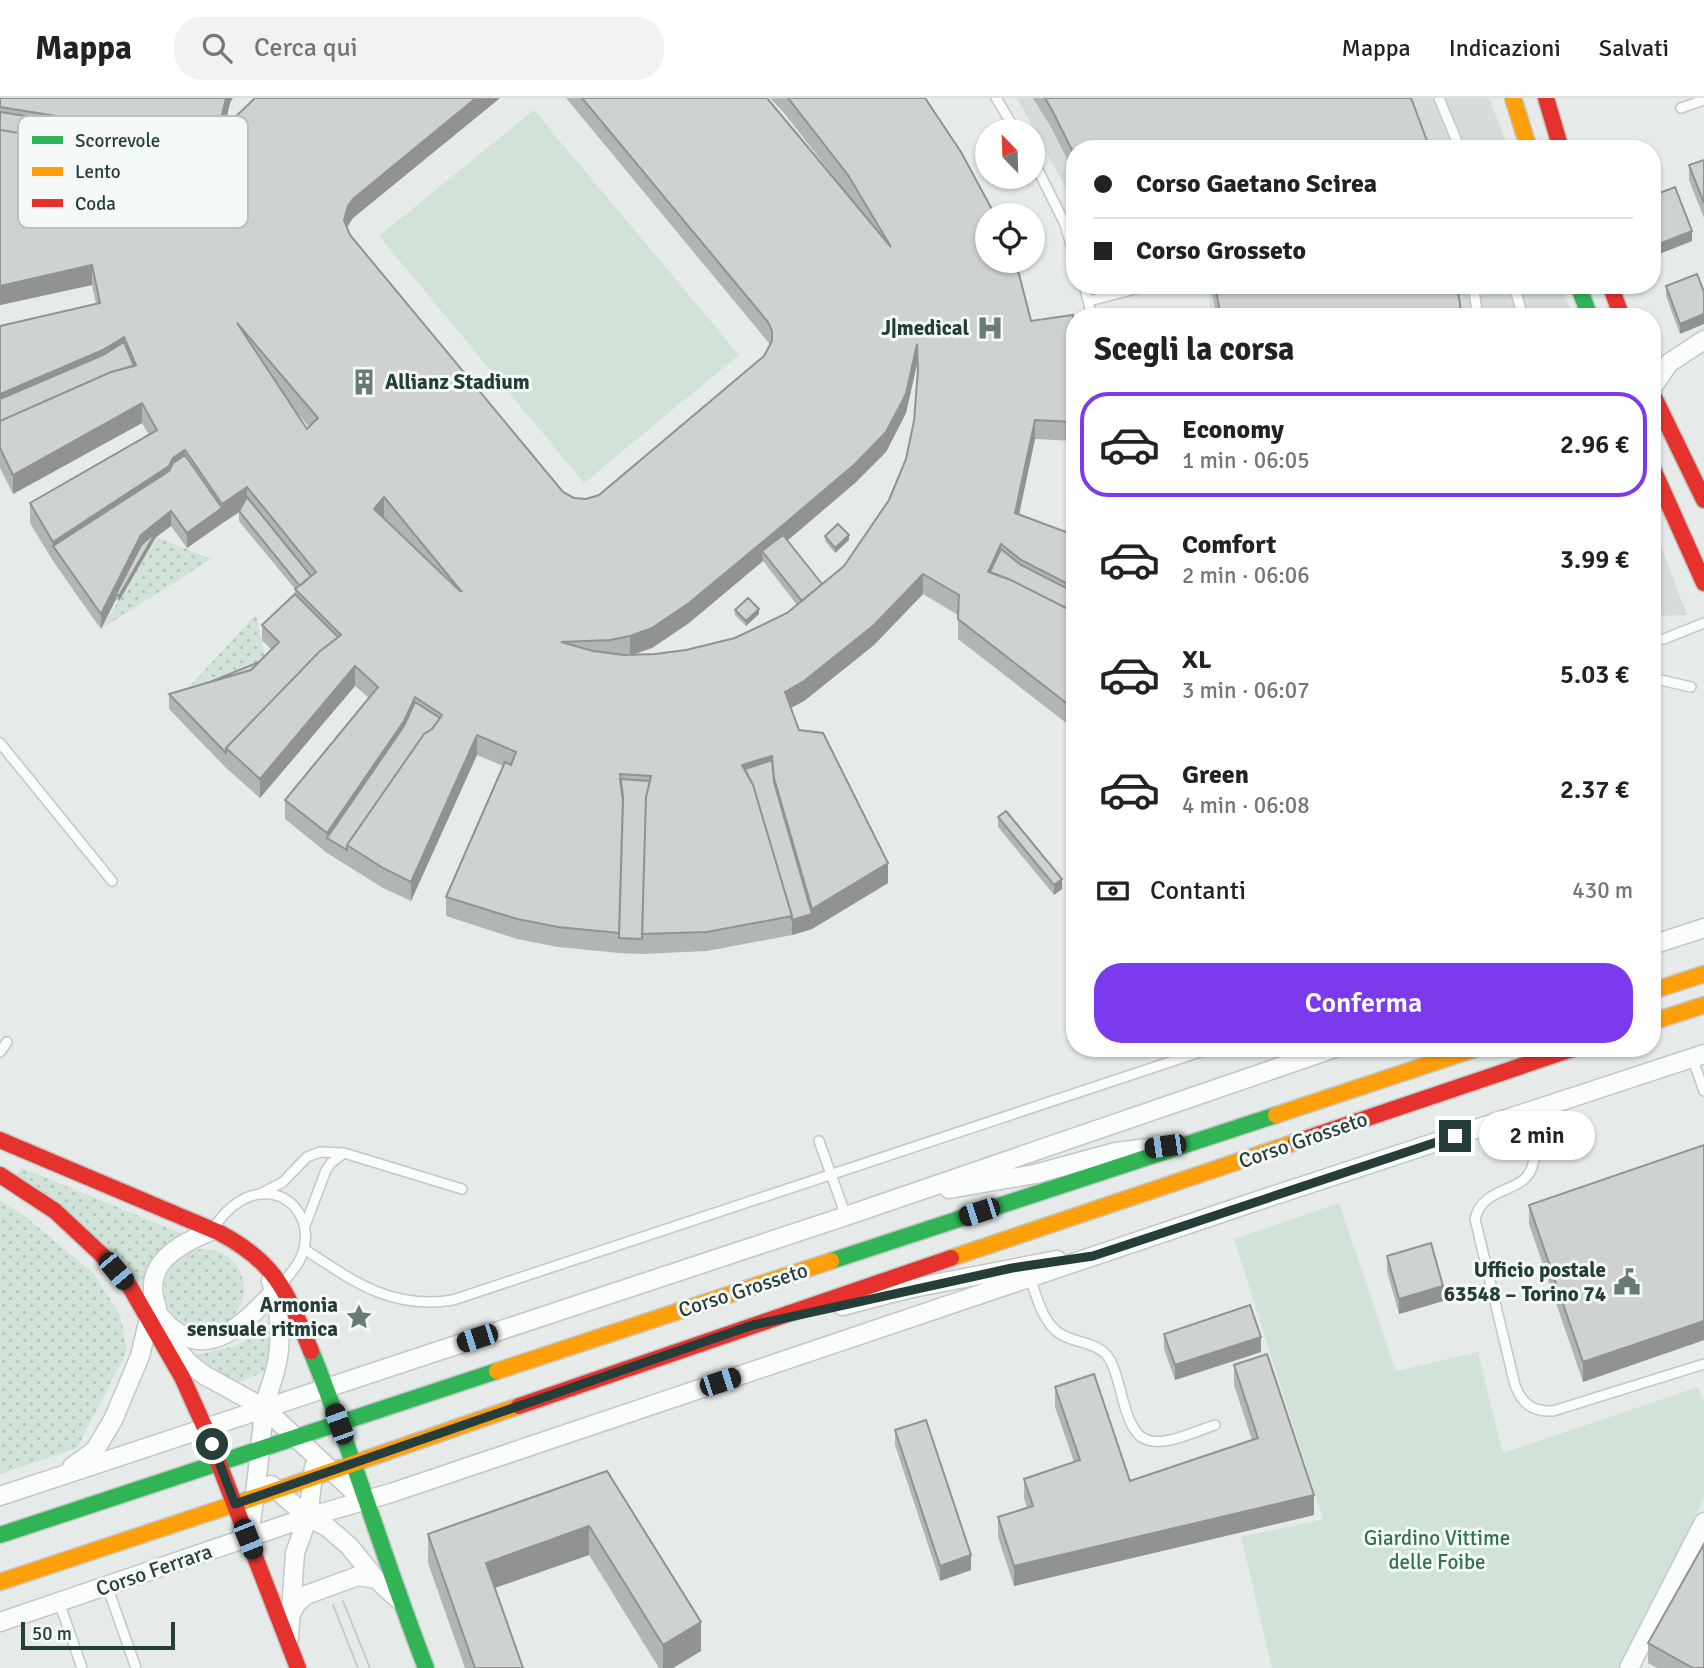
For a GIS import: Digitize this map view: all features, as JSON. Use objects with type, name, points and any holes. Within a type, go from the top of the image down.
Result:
[{"type":"main road","points":[[1513,98],[1526,140]]},
{"type":"main road","points":[[1546,98],[1558,140]]},
{"type":"main road","points":[[1661,410],[1704,500]]},
{"type":"main road","points":[[1661,487],[1704,583]]},
{"type":"main road","points":[[1661,988],[1704,974]]},
{"type":"main road","points":[[1661,1020],[1704,1005]]},
{"type":"main road","name":"Corso Grosseto","points":[[296,1437],[1450,1057]]},
{"type":"main road","name":"Corso Grosseto","points":[[277,1490],[753,1325],[1548,1057]]},
{"type":"main road","points":[[0,1140],[213,1230],[242,1245],[266,1267]]},
{"type":"main road","points":[[0,1175],[65,1220],[102,1255],[130,1287]]},
{"type":"main road","points":[[277,1289],[292,1306],[326,1388],[400,1602],[426,1668]]},
{"type":"main road","points":[[153,1309],[219,1461],[298,1668]]},
{"type":"main road","points":[[0,1535],[296,1437]]},
{"type":"main road","name":"Corso Ferrara","points":[[0,1582],[277,1490]]},
{"type":"street","points":[[1661,376],[1669,363],[1704,340]]},
{"type":"street","points":[[1661,941],[1704,928]]},
{"type":"street","name":"Corso Grosseto","points":[[308,1517],[365,1501],[1700,1054]]},
{"type":"street","name":"Corso Grosseto","points":[[264,1408],[846,1216],[1309,1057]]},
{"type":"street","name":"Corso Grosseto","points":[[905,1195],[1035,1174],[1116,1152],[1189,1142]]},
{"type":"street","points":[[48,1480],[81,1462],[101,1442],[138,1364],[153,1309],[153,1282],[163,1259],[174,1249],[213,1230]]},
{"type":"street","name":"Corso Grosseto","points":[[753,1325],[1012,1268],[1093,1256]]},
{"type":"street","points":[[248,1539],[256,1497],[264,1408],[276,1368],[279,1345],[277,1289],[266,1267]]},
{"type":"street","points":[[130,1287],[176,1332],[188,1338],[211,1340],[234,1331],[277,1289]]},
{"type":"street","points":[[153,1309],[182,1377]]},
{"type":"street","points":[[169,1342],[197,1369],[264,1408],[365,1501]]},
{"type":"street","points":[[289,1644],[295,1553],[308,1517],[326,1388]]},
{"type":"street","points":[[0,1496],[264,1408]]},
{"type":"street","points":[[205,1428],[308,1517],[327,1527],[349,1546],[376,1579],[400,1602]]},
{"type":"street","name":"Corso Ferrara","points":[[0,1622],[308,1517]]},
{"type":"street","points":[[1629,1668],[1704,1522]]},
{"type":"street","points":[[291,1616],[296,1604],[306,1595],[358,1576],[376,1579]]},
{"type":"lane","points":[[996,98],[1009,119]]},
{"type":"lane","points":[[1439,98],[1456,140]]},
{"type":"lane","points":[[1681,108],[1704,100]]},
{"type":"lane","points":[[1045,184],[1066,228]]},
{"type":"lane","points":[[1087,294],[1090,308]]},
{"type":"lane","points":[[1089,301],[1116,294]]},
{"type":"lane","points":[[1661,639],[1704,623]]},
{"type":"lane","points":[[1661,680],[1691,687]]},
{"type":"lane","points":[[0,743],[112,881]]},
{"type":"lane","points":[[0,1052],[8,1042]]},
{"type":"lane","points":[[1700,1054],[1704,1091]]},
{"type":"lane","points":[[304,1249],[369,1290],[415,1301],[445,1302],[1185,1057]]},
{"type":"lane","points":[[1523,1113],[1532,1145],[1532,1166],[1519,1183],[1486,1198],[1478,1208],[1475,1223],[1515,1385],[1524,1402],[1531,1409],[1553,1411],[1704,1364]]},
{"type":"lane","points":[[819,1141],[846,1216]]},
{"type":"lane","points":[[213,1230],[225,1212],[242,1200],[283,1182],[300,1163],[314,1153],[344,1153],[462,1189]]},
{"type":"lane","points":[[277,1289],[295,1268],[304,1249],[305,1226],[326,1170],[344,1153]]},
{"type":"lane","points":[[260,1194],[276,1196],[291,1203],[301,1214],[305,1226]]},
{"type":"lane","points":[[1030,1278],[1046,1318],[1055,1329],[1067,1337],[1096,1346],[1107,1356],[1115,1369],[1132,1425],[1141,1437],[1150,1441],[1167,1440],[1215,1426]]},
{"type":"lane","points":[[107,1586],[136,1668]]},
{"type":"lane","points":[[59,1602],[82,1668]]},
{"type":"shaded area","points":[[1017,98],[1489,98],[1505,140],[1066,140],[1066,188],[1045,150],[1045,119],[1028,119]]},
{"type":"shaded area","points":[[1209,294],[1564,294],[1570,308],[1210,308]]},
{"type":"shaded area","points":[[1661,547],[1687,615],[1661,616]]},
{"type":"green space","points":[[534,110],[739,355],[584,483],[379,236]]},
{"type":"green space","points":[[203,497],[222,523],[187,548],[171,526],[157,537],[211,559],[101,629],[67,582],[182,505]],"holes":[[[156,538],[108,618],[141,550]]]},
{"type":"green space","points":[[295,609],[317,632],[209,750],[169,709],[256,614],[267,668],[278,656],[262,640]]},
{"type":"green space","points":[[22,1168],[183,1234],[155,1256],[141,1288],[17,1174]]},
{"type":"green space","points":[[0,1200],[27,1218],[93,1273],[120,1314],[127,1351],[77,1448],[0,1474]]},
{"type":"green space","name":"Giardino Vittime delle Foibe","points":[[1339,1203],[1396,1371],[1478,1352],[1503,1453],[1698,1387],[1704,1403],[1704,1498],[1621,1668],[1272,1668],[1241,1537],[1323,1519],[1234,1239]]},
{"type":"green space","points":[[204,1249],[219,1252],[232,1261],[241,1274],[244,1289],[241,1304],[232,1317],[219,1326],[204,1329],[189,1326],[176,1317],[167,1304],[164,1289],[167,1274],[176,1261],[189,1252]]},
{"type":"green space","points":[[272,1329],[271,1359],[266,1371],[235,1384],[195,1355],[235,1346]]},
{"type":"building","points":[[0,98],[226,98],[222,116],[56,116],[0,107]]},
{"type":"building","points":[[255,98],[476,98],[353,199],[344,220],[350,235],[563,492],[574,498],[586,499],[599,495],[764,356],[772,341],[772,331],[768,322],[582,98],[767,98],[891,247],[848,175],[788,98],[925,98],[961,152],[975,178],[975,189],[981,189],[989,203],[975,203],[975,273],[1019,273],[1031,321],[1066,316],[1066,422],[1035,420],[1015,513],[1066,532],[1066,583],[1021,560],[1001,544],[988,572],[1011,580],[1066,608],[1066,703],[958,619],[959,595],[923,574],[874,625],[804,681],[785,692],[799,730],[823,733],[888,863],[812,909],[774,778],[772,756],[742,765],[753,785],[792,916],[707,932],[642,934],[646,797],[651,776],[620,774],[623,796],[619,933],[558,927],[517,919],[446,897],[505,762],[511,765],[516,752],[477,735],[411,882],[347,845],[424,734],[432,729],[442,715],[415,697],[404,721],[327,833],[285,800],[378,687],[355,666],[260,779],[226,748],[319,652],[341,635],[295,589],[316,572],[247,487],[222,504],[185,450],[173,458],[169,466],[53,542],[30,503],[157,430],[142,403],[13,475],[0,448],[0,421],[111,372],[136,365],[124,337],[103,350],[0,394],[0,326],[100,303],[92,265],[0,286],[0,130],[18,133],[18,228],[248,228],[248,116],[236,116]],"holes":[[[237,323],[318,418],[307,429]],[[917,344],[914,421],[906,459],[889,500],[844,566],[787,613],[735,638],[686,650],[655,654],[624,655],[593,651],[561,642],[610,640],[630,636],[652,628],[689,603],[855,464],[886,432],[906,394]],[[384,497],[461,591],[374,509]]]},
{"type":"building","points":[[1045,98],[1411,98],[1427,140],[1067,140]]},
{"type":"building","points":[[0,112],[25,116],[18,116],[18,133],[0,130]]},
{"type":"building","points":[[1704,160],[1704,203],[1689,165]]},
{"type":"building","points":[[1675,187],[1692,231],[1661,243],[1661,192]]},
{"type":"building","points":[[1697,274],[1704,292],[1704,314],[1680,324],[1666,286]]},
{"type":"building","points":[[1217,294],[1458,294],[1461,308],[1219,308]]},
{"type":"building","points":[[124,342],[134,366],[111,372],[0,421],[0,399],[103,355]]},
{"type":"building","points":[[185,455],[222,508],[187,533],[171,511],[141,535],[101,614],[53,546],[169,471],[173,463]]},
{"type":"building","points":[[247,497],[311,576],[301,585],[239,511]]},
{"type":"building","points":[[838,524],[849,535],[835,548],[825,536]]},
{"type":"building","points":[[156,532],[119,596],[116,594],[141,545]]},
{"type":"building","points":[[783,535],[822,584],[802,601],[762,551]]},
{"type":"building","points":[[1001,549],[1021,565],[1066,588],[1066,608],[1011,580],[990,572]]},
{"type":"building","points":[[295,594],[338,637],[319,652],[226,748],[226,753],[169,694],[251,670],[279,642],[262,625]]},
{"type":"building","points":[[748,598],[759,609],[746,621],[735,610]]},
{"type":"building","points":[[259,662],[251,670],[210,682]]},
{"type":"building","points":[[415,702],[440,718],[432,729],[424,734],[347,845],[347,850],[327,838],[404,726]]},
{"type":"building","points":[[772,760],[774,782],[812,914],[792,920],[753,785],[745,769]]},
{"type":"building","points":[[620,779],[650,781],[646,797],[642,939],[619,938],[623,801]]},
{"type":"building","points":[[1006,811],[1062,879],[1054,885],[998,817]]},
{"type":"building","name":"Ufficio postale 63548 – Torino 74","points":[[1704,1145],[1704,1321],[1583,1362],[1529,1205]]},
{"type":"building","points":[[1431,1243],[1443,1286],[1399,1299],[1387,1256]]},
{"type":"building","points":[[1250,1305],[1261,1337],[1175,1365],[1164,1334]]},
{"type":"building","points":[[1267,1354],[1314,1495],[1014,1566],[998,1517],[1033,1506],[1024,1479],[1080,1460],[1055,1387],[1094,1374],[1130,1481],[1258,1438],[1234,1365]]},
{"type":"building","points":[[926,1420],[971,1555],[940,1566],[895,1430]]},
{"type":"building","points":[[607,1471],[701,1622],[663,1645],[589,1526],[486,1563],[523,1668],[475,1668],[428,1534]]},
{"type":"building","points":[[1704,1544],[1704,1668],[1693,1668],[1648,1643]]},
{"type":"tram line","points":[[343,1601],[370,1668]]},
{"type":"tram line","points":[[333,1605],[358,1668]]},
{"type":"traffic: fast","points":[[1581,294],[1587,308]]},
{"type":"traffic: fast","points":[[831,1261],[1276,1115]]},
{"type":"traffic: fast","points":[[311,1351],[426,1668]]},
{"type":"traffic: fast","points":[[0,1535],[497,1371]]},
{"type":"traffic: slow","points":[[1513,98],[1526,140]]},
{"type":"traffic: slow","points":[[1661,988],[1704,974]]},
{"type":"traffic: slow","points":[[1661,1019],[1704,1005]]},
{"type":"traffic: slow","points":[[1276,1115],[1451,1057]]},
{"type":"traffic: slow","points":[[951,1258],[1296,1142]]},
{"type":"traffic: slow","points":[[497,1371],[831,1261]]},
{"type":"traffic: slow","points":[[0,1582],[519,1406]]},
{"type":"traffic: jam","points":[[1546,98],[1558,140]]},
{"type":"traffic: jam","points":[[1613,294],[1619,308]]},
{"type":"traffic: jam","points":[[1661,412],[1704,500]]},
{"type":"traffic: jam","points":[[1661,487],[1704,583]]},
{"type":"traffic: jam","points":[[1296,1142],[1548,1057]]},
{"type":"traffic: jam","points":[[0,1140],[220,1233],[240,1245],[255,1256],[278,1282],[295,1312],[311,1351]]},
{"type":"traffic: jam","points":[[0,1175],[55,1211],[102,1255],[130,1287],[182,1377],[205,1428],[298,1668]]},
{"type":"traffic: jam","points":[[519,1406],[951,1258]]},
{"type":"place","name":"J|medical","points":[[990,328]]},
{"type":"place","name":"Allianz Stadium","points":[[364,382]]},
{"type":"place","name":"Ufficio postale 63548 – Torino 74","points":[[1627,1282]]},
{"type":"place","name":"Armonia sensuale ritmica","points":[[359,1317]]},
{"type":"route","points":[[212,1444],[235,1504],[753,1325],[908,1289],[1037,1263],[1093,1256],[1455,1136]]}]
